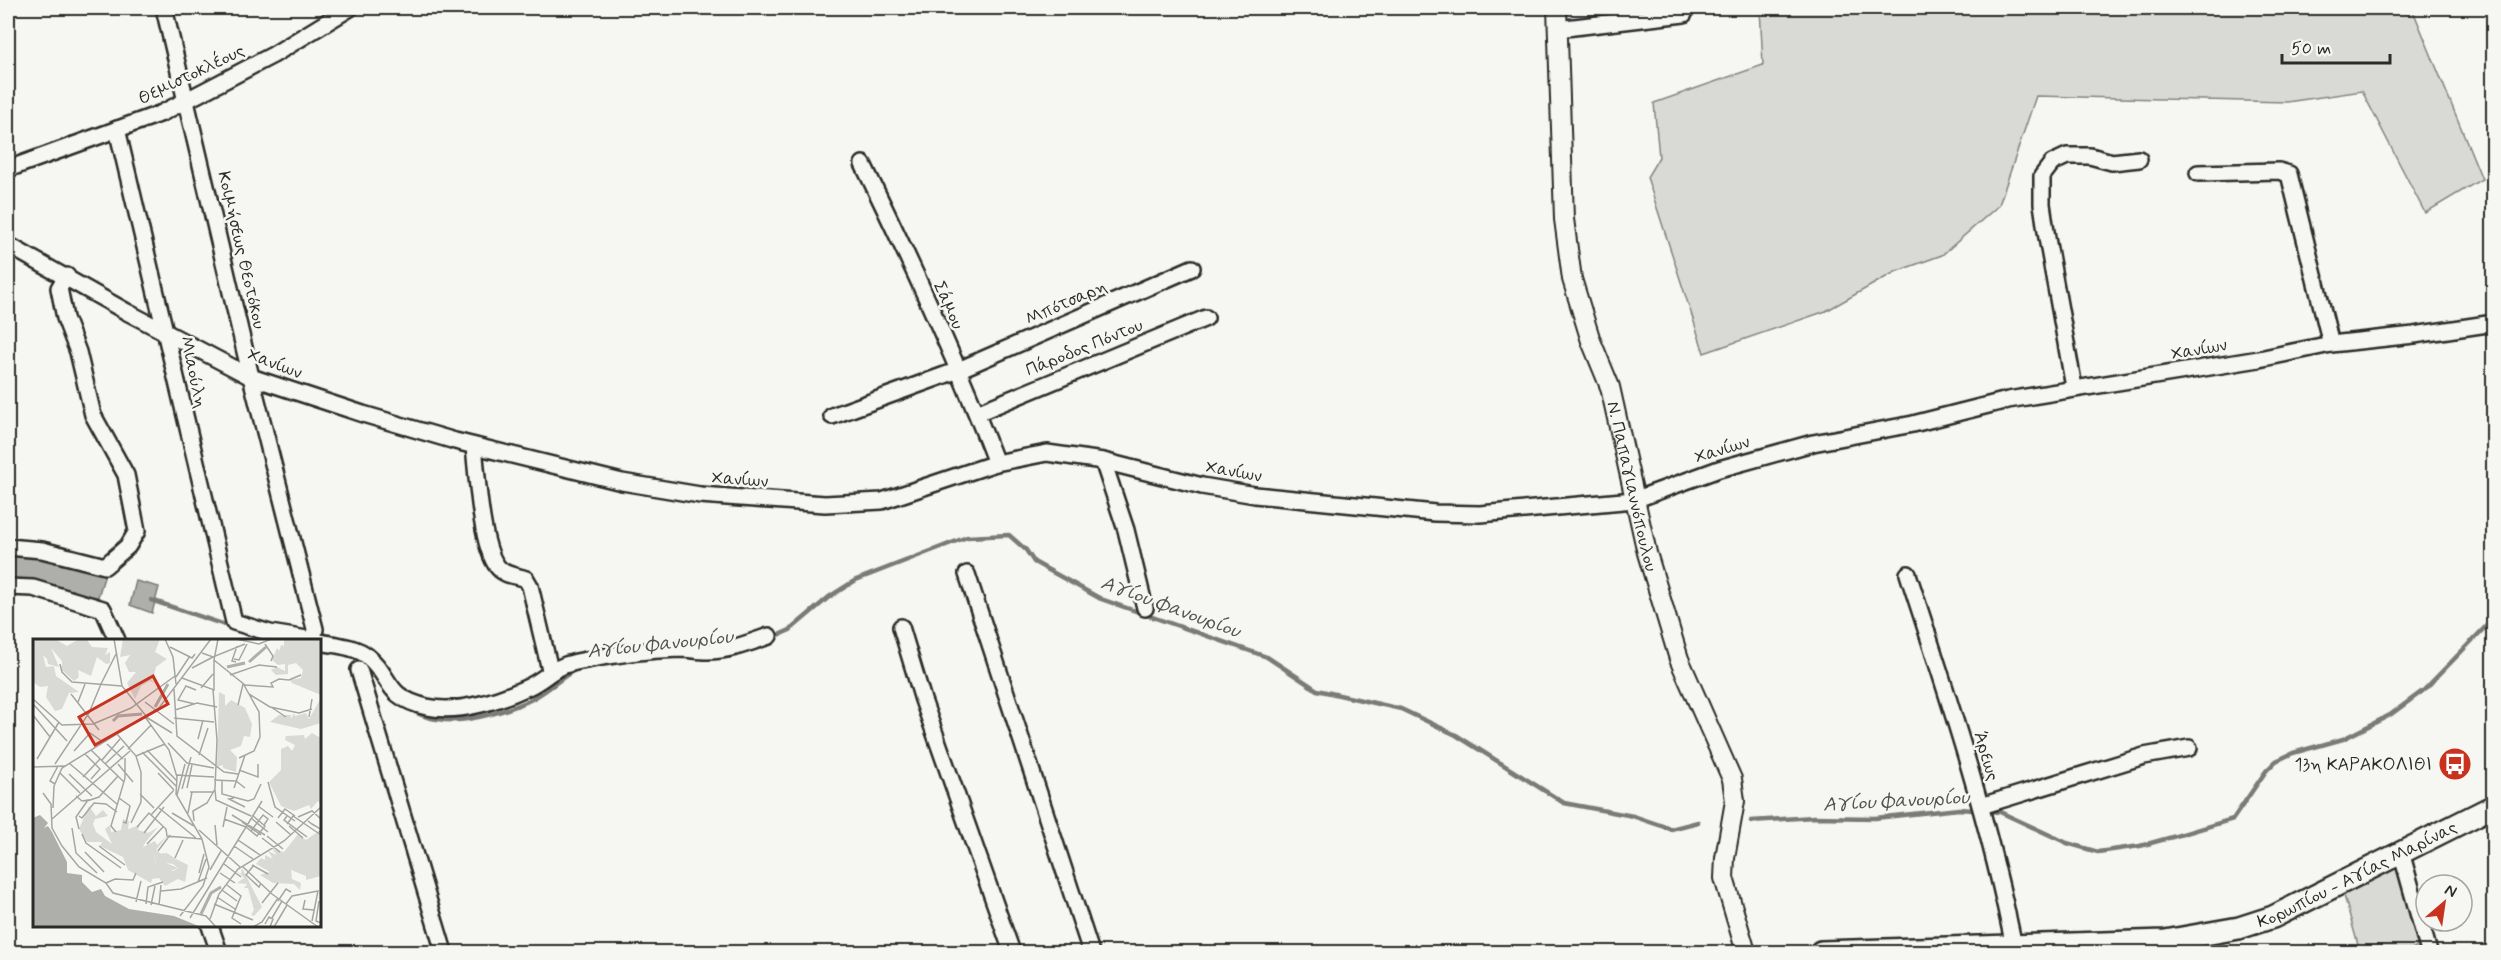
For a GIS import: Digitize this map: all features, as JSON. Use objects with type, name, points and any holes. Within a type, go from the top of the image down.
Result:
[{"type":"main road","name":"Κορωπίου - Αγίας Μαρίνας","points":[[1821,952],[2015,948],[2165,941],[2239,928],[2272,917],[2493,806]]},
{"type":"street","name":"Κοιμήσεως Θεοτόκου","points":[[164,8],[251,377],[315,629],[313,639]]},
{"type":"street","name":"Θεμιστοκλέους","points":[[8,169],[162,113],[273,55],[350,8]]},
{"type":"street","name":"Ν. Παπαγιαννόπουλου","points":[[1557,8],[1564,219],[1572,279],[1591,341],[1610,387],[1634,500],[1679,659],[1732,779],[1735,801],[1725,858],[1724,878],[1746,952]]},
{"type":"street","points":[[1557,29],[1684,14]]},
{"type":"street","name":"Μιαούλη","points":[[117,129],[234,622],[270,633],[307,639]]},
{"type":"street","points":[[2074,387],[2047,238],[2042,204],[2042,176],[2052,163],[2067,156],[2090,156],[2112,162],[2139,159]]},
{"type":"street","name":"Σάμου","points":[[863,164],[902,243],[996,463]]},
{"type":"street","points":[[2198,173],[2279,171],[2289,174],[2331,344]]},
{"type":"street","name":"Χανίων","points":[[8,245],[251,377],[363,414],[474,446],[622,482],[700,495],[825,504],[882,501],[996,463],[1047,453],[1103,461],[1202,486],[1255,495],[1435,513],[1480,514],[1634,500],[1719,469],[1813,443],[2074,387],[2139,379],[2259,359],[2331,344],[2493,323]]},
{"type":"street","name":"Μπότσαρη","points":[[832,416],[957,371],[1192,268]]},
{"type":"street","points":[[8,547],[42,550],[105,566],[128,546],[137,531],[126,475],[93,415],[78,351],[64,318],[59,288],[67,276]]},
{"type":"street","name":"Πάροδος Πόντου","points":[[976,412],[1206,318]]},
{"type":"street","points":[[474,446],[486,538],[492,559],[497,568],[506,574],[526,579],[530,586],[550,670]]},
{"type":"street","points":[[1103,461],[1126,530],[1145,608]]},
{"type":"street","name":"Άρεως","points":[[1908,573],[1952,704],[1982,808],[2015,948]]},
{"type":"street","points":[[967,574],[1091,952]]},
{"type":"street","points":[[8,587],[33,588],[103,609],[117,639]]},
{"type":"street","points":[[901,627],[923,700],[1012,952]]},
{"type":"street","points":[[321,642],[354,649],[366,655],[393,691],[404,699],[428,708],[454,709],[479,704],[530,686],[550,670],[575,662],[646,652],[710,651],[743,645],[769,636]]},
{"type":"street","points":[[359,670],[444,952]]},
{"type":"street","points":[[1982,808],[2144,756],[2189,748]]},
{"type":"street","points":[[2401,852],[2429,952]]},
{"type":"street","points":[[210,927],[219,952]]},
{"type":"shaded area","points":[[1760,8],[2412,8],[2482,179],[2425,213],[2362,91],[2287,102],[2036,96],[1999,205],[1942,255],[1895,272],[1826,311],[1704,353],[1647,177],[1659,157],[1654,103],[1763,65]]},
{"type":"shaded area","points":[[8,551],[91,566],[105,574],[98,597],[8,583]]},
{"type":"shaded area","points":[[136,581],[159,587],[152,613],[130,605]]},
{"type":"shaded area","points":[[2390,868],[2398,868],[2414,919],[2414,933],[2419,933],[2422,944],[2406,952],[2360,952],[2343,892]]},
{"type":"waterway","name":"Αγίου Φανουρίου","points":[[772,638],[790,630],[829,597],[856,580],[967,537],[1009,535],[1026,550],[1034,562],[1101,599],[1267,657],[1317,690],[1401,709],[1456,735],[1564,803],[1633,816],[1671,829],[1698,822]]},
{"type":"waterway","name":"Αγίου Φανουρίου","points":[[151,600],[234,628]]},
{"type":"waterway","name":"Αγίου Φανουρίου","points":[[1751,821],[1814,817],[1875,818],[1959,809],[2000,812],[2067,843],[2098,852],[2140,846],[2233,819],[2266,771],[2276,761],[2293,753],[2343,739],[2390,715],[2424,690],[2494,618]]},
{"type":"waterway","name":"Αγίου Φανουρίου","points":[[410,709],[423,716],[437,719],[468,719],[483,716],[533,699],[576,669]]},
{"type":"place","name":"13η ΚΑΡΑΚΟΛΙΘΙ","points":[[2455,764]]}]
